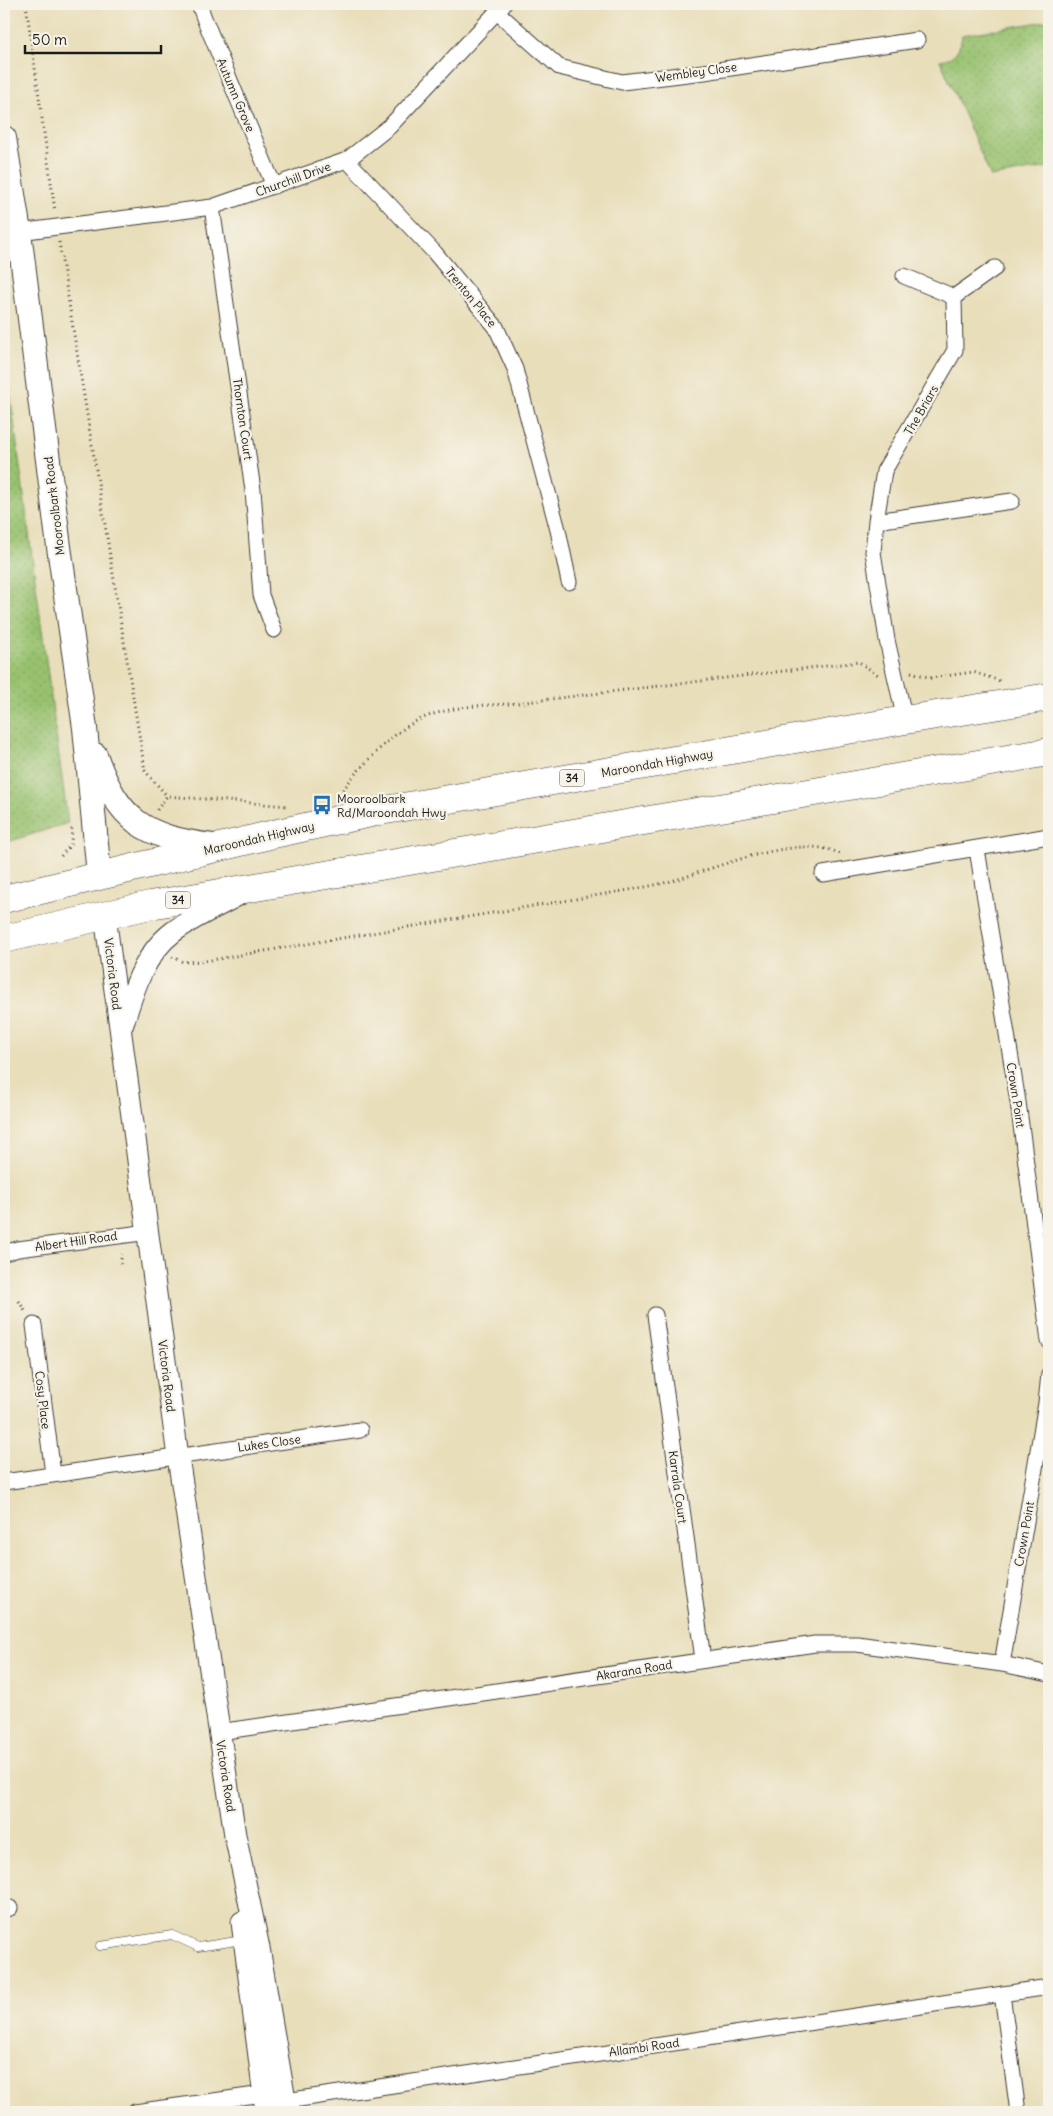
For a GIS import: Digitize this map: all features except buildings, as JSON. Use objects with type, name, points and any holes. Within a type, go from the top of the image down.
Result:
[{"type":"highway","name":"Maroondah Highway","points":[[4,899],[99,875],[380,811],[905,720],[1049,697]]},
{"type":"highway","name":"34","points":[[4,939],[150,905],[1049,752]]},
{"type":"highway","points":[[99,875],[105,916]]},
{"type":"main road","name":"Mooroolbark Road","points":[[4,138],[19,232],[59,548],[86,728],[99,875]]},
{"type":"main road","points":[[86,728],[111,795],[134,821],[158,835],[179,842],[220,847]]},
{"type":"main road","points":[[120,1032],[142,970],[156,948],[174,932],[250,888]]},
{"type":"main road","name":"Victoria Road","points":[[105,916],[178,1457],[219,1732],[235,1835],[259,1948],[286,2106]]},
{"type":"main road","name":"Victoria Road","points":[[235,1835],[243,1940],[264,2103]]},
{"type":"street","name":"Autumn Grove","points":[[200,4],[204,18],[274,186]]},
{"type":"street","name":"Churchill Drive","points":[[19,232],[212,208],[347,160],[390,126],[501,8]]},
{"type":"street","name":"Wembley Close","points":[[501,8],[560,67],[622,82],[704,72],[917,40]]},
{"type":"street","name":"Trenton Place","points":[[347,160],[435,253],[496,327],[515,369],[558,530],[569,582]]},
{"type":"street","name":"Thornton Court","points":[[212,208],[253,490],[261,595],[274,630]]},
{"type":"street","points":[[904,276],[954,297],[995,268]]},
{"type":"street","name":"The Briars","points":[[905,720],[887,640],[873,552],[876,521],[884,472],[955,350],[954,297]]},
{"type":"street","points":[[876,521],[1012,501]]},
{"type":"street","points":[[823,874],[1049,836]]},
{"type":"street","name":"Crown Point","points":[[977,849],[1018,1102],[1049,1341]]},
{"type":"street","name":"Albert Hill Road","points":[[4,1253],[18,1249],[149,1232]]},
{"type":"street","name":"Karrala Court","points":[[655,1315],[704,1659]]},
{"type":"street","name":"Cosy Place","points":[[34,1325],[53,1474]]},
{"type":"street","name":"Crown Point","points":[[1002,1664],[1046,1404],[1049,1374]]},
{"type":"street","name":"Lukes Close","points":[[178,1457],[360,1430]]},
{"type":"street","points":[[4,1482],[178,1457]]},
{"type":"street","name":"Akarana Road","points":[[219,1732],[815,1644],[856,1644],[1002,1664],[1049,1674]]},
{"type":"street","name":"Allambi Road","points":[[286,2106],[1049,1988]]},
{"type":"street","points":[[1002,1994],[1018,2112]]},
{"type":"street","points":[[135,2112],[264,2103]]},
{"type":"lane","points":[[100,1946],[172,1935],[198,1947],[243,1940]]},
{"type":"path","points":[[26,4],[57,227],[145,770],[167,796],[290,806]]},
{"type":"path","points":[[329,802],[343,791],[356,774],[398,734],[420,719],[478,705],[509,704],[859,662],[880,676],[908,672],[931,678],[973,672],[1004,682]]},
{"type":"path","points":[[145,828],[167,796]]},
{"type":"path","points":[[156,948],[183,962],[205,961],[623,891],[671,881],[774,850],[809,848],[835,850],[847,858],[849,870]]},
{"type":"path","points":[[120,1264],[122,1254]]},
{"type":"green space","points":[[1046,21],[1049,40],[1049,167],[991,177],[940,60],[950,58],[956,52],[962,35]]},
{"type":"green space","points":[[4,348],[68,823],[4,843]]},
{"type":"place","name":"Mooroolbark Rd/Maroondah Hwy","points":[[322,805]]}]
